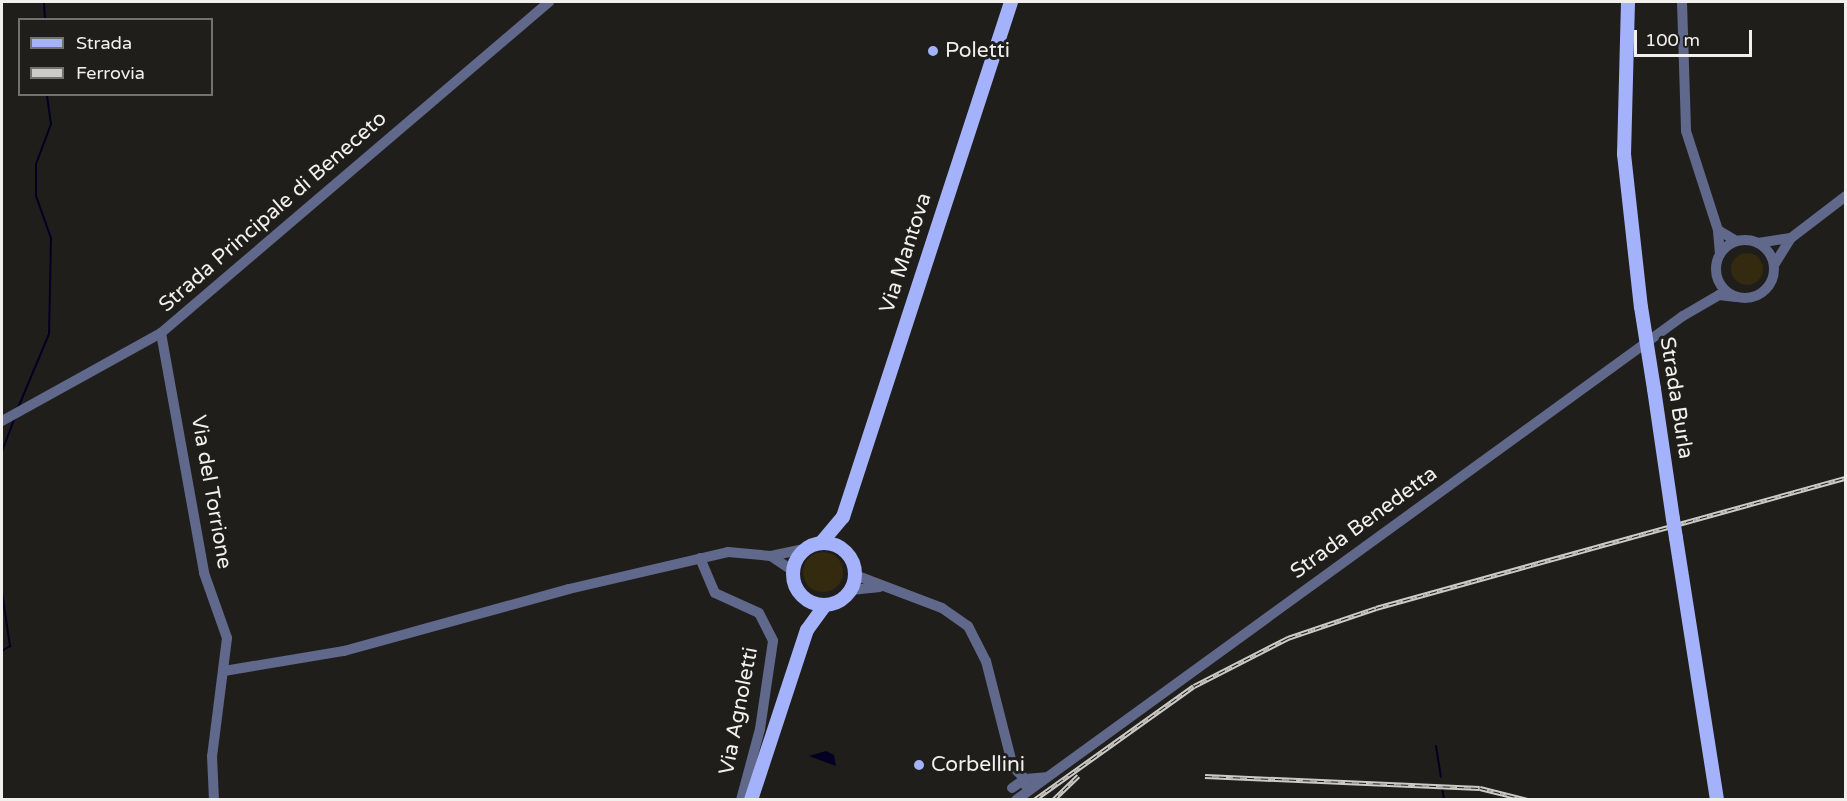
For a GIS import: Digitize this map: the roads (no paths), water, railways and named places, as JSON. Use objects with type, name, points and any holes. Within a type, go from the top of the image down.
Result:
[{"type":"main road","name":"Via Mantova","points":[[805,549],[821,543],[843,517],[1011,2]]},
{"type":"main road","name":"Strada Burla","points":[[1628,2],[1624,163],[1641,308],[1717,800]]},
{"type":"main road","name":"Via Mantova","points":[[843,517],[846,552],[855,575]]},
{"type":"main road","points":[[821,543],[846,552]]},
{"type":"main road","points":[[805,549],[793,571],[803,598],[807,630]]},
{"type":"main road","points":[[751,800],[807,630],[825,605],[851,590],[855,575]]},
{"type":"main road","points":[[803,598],[825,605]]},
{"type":"street","name":"Strada Principale di Beneceto","points":[[5,419],[161,333],[549,2]]},
{"type":"street","name":"Strada Benedetta","points":[[1682,2],[1686,131],[1718,230],[1720,254],[1716,274],[1700,305]]},
{"type":"street","name":"Strada Benedetta","points":[[1016,800],[1700,305],[1719,295],[1736,297],[1766,290],[1774,266],[1791,238],[1845,196]]},
{"type":"street","points":[[1718,230],[1736,241],[1720,254]]},
{"type":"street","name":"Strada Benedetta","points":[[1736,241],[1758,243],[1791,238]]},
{"type":"street","points":[[1758,243],[1774,266]]},
{"type":"street","points":[[1716,274],[1723,288],[1736,297]]},
{"type":"street","name":"Via del Torrione","points":[[161,333],[204,573],[224,620],[224,671],[212,756],[214,800]]},
{"type":"street","points":[[224,671],[344,651],[700,558],[746,551],[771,556],[805,549]]},
{"type":"street","points":[[771,556],[793,571]]},
{"type":"street","name":"Via Agnoletti","points":[[700,558],[715,593],[759,613],[773,641],[760,729],[741,800]]},
{"type":"street","points":[[855,575],[942,608],[968,626],[986,660],[1013,767],[1012,788],[1007,800]]},
{"type":"street","points":[[851,590],[882,587]]},
{"type":"street","points":[[1013,767],[1025,779]]},
{"type":"street","name":"Strada Benedetta","points":[[1012,788],[1025,779],[1052,775]]},
{"type":"street","name":"Strada Benedetta","points":[[1016,800],[1025,779]]},
{"type":"water","points":[[826,751],[834,755],[836,766],[809,756]]},
{"type":"waterway","points":[[44,2],[45,18]]},
{"type":"waterway","points":[[18,408],[49,334],[51,238],[36,196],[36,164],[51,124],[47,96]]},
{"type":"waterway","points":[[2,451],[14,419]]},
{"type":"waterway","points":[[2,592],[10,646],[2,651]]},
{"type":"waterway","points":[[1436,746],[1441,777]]},
{"type":"waterway","points":[[1442,787],[1444,800]]},
{"type":"railway","points":[[1034,800],[1194,686],[1288,638],[1376,608],[1846,478]]},
{"type":"railway","points":[[1053,800],[1078,776]]},
{"type":"railway","points":[[1205,776],[1480,788],[1528,800]]},
{"type":"place","name":"Poletti","points":[[933,51]]},
{"type":"place","name":"Corbellini","points":[[919,765]]}]
